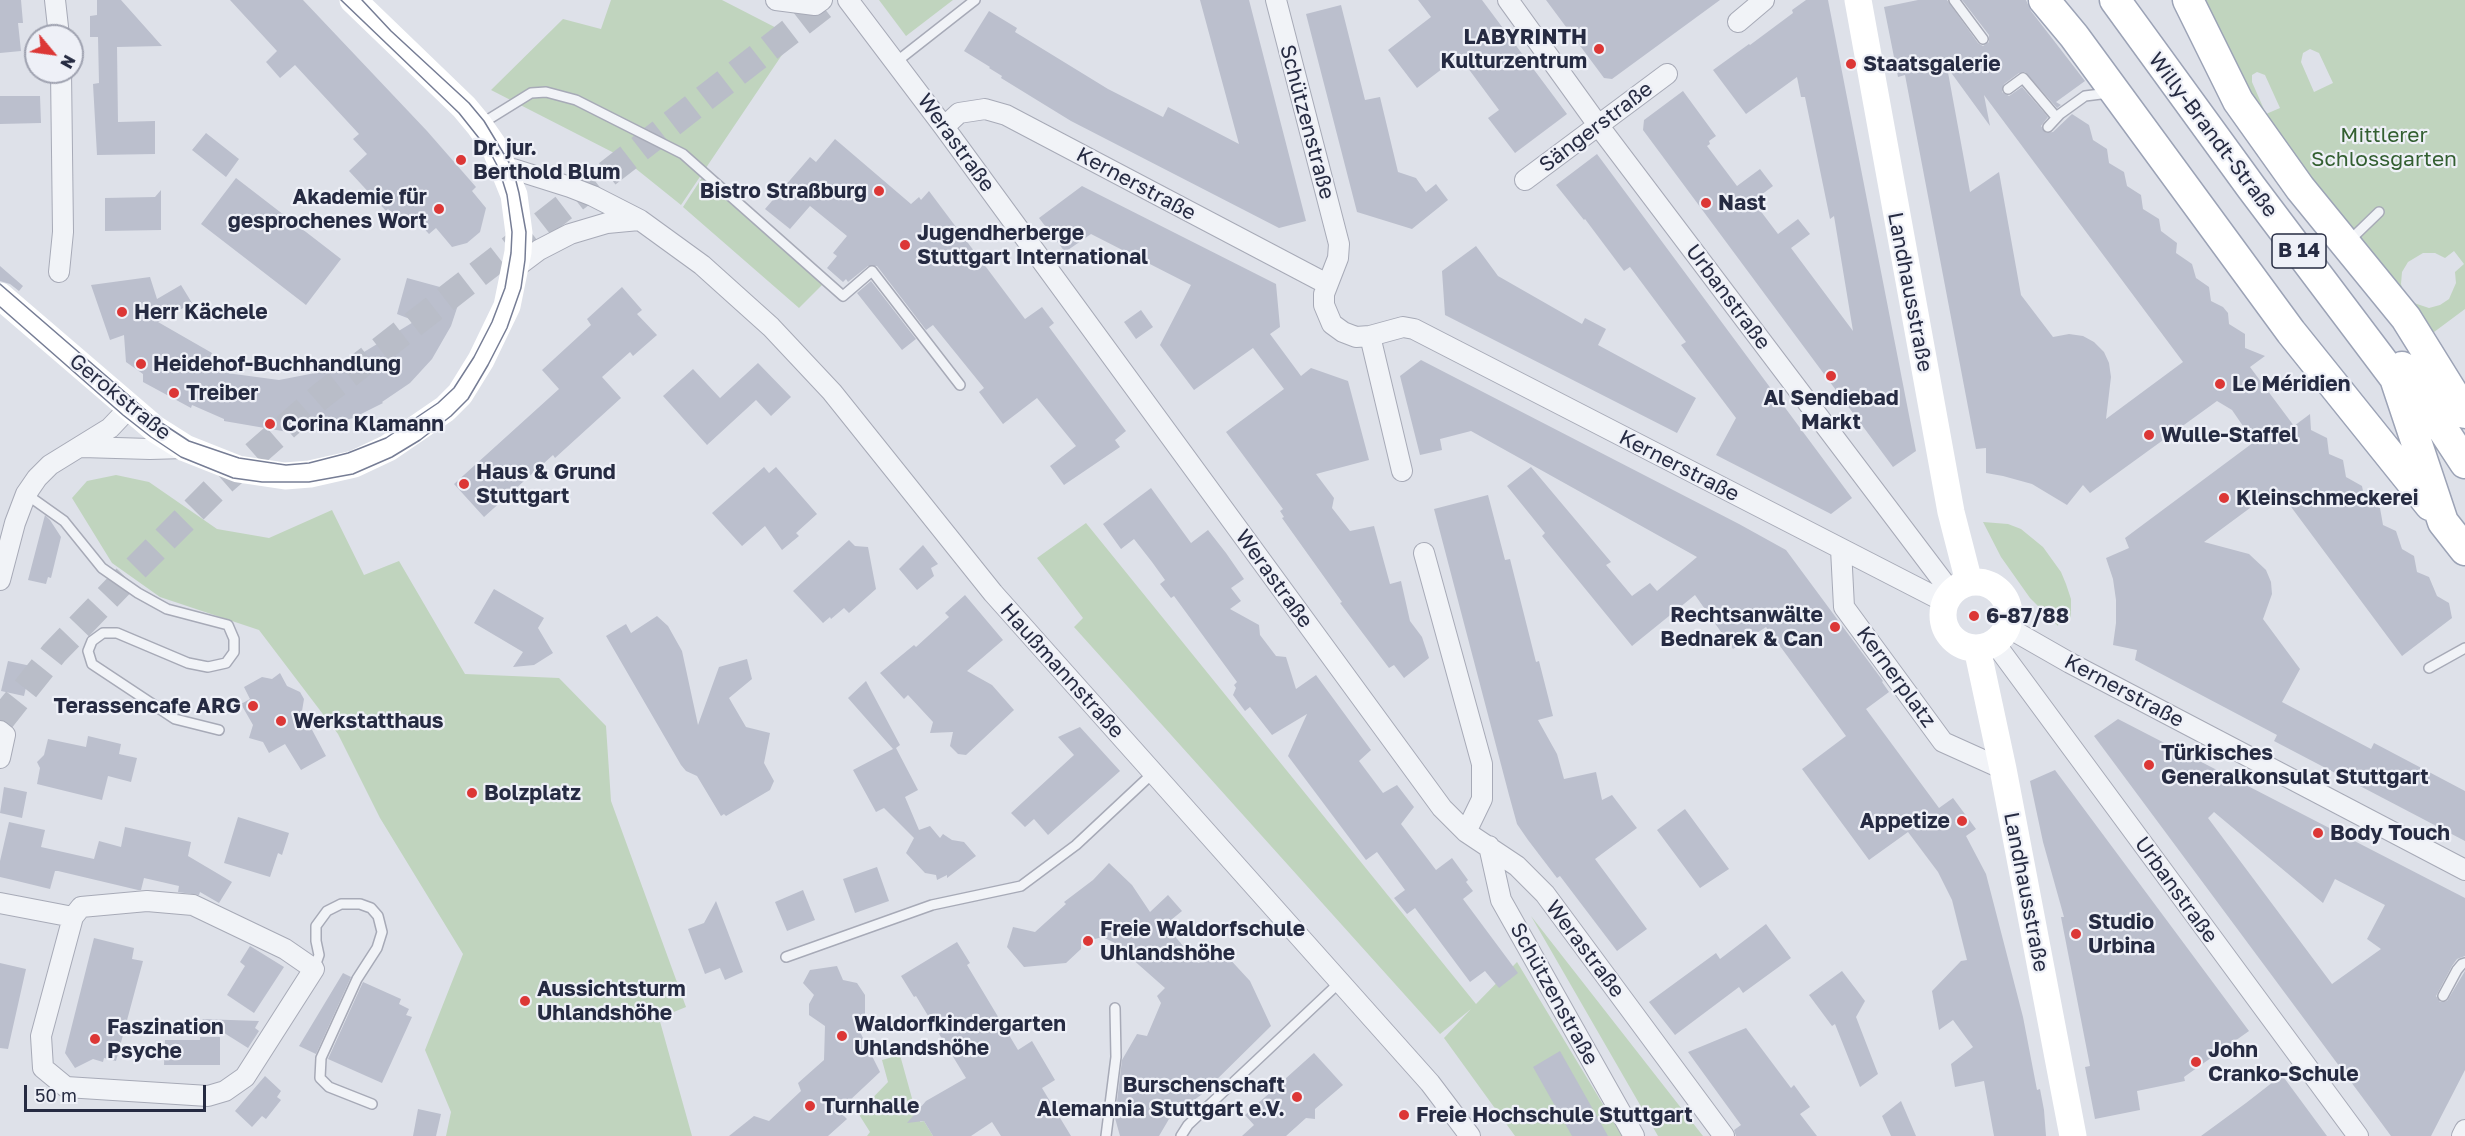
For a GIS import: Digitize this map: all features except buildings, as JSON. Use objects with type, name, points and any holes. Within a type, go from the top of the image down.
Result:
[{"type":"main road","points":[[2044,0],[2074,36],[2291,332],[2443,522]]},
{"type":"main road","name":"Willy-Brandt-Straße","points":[[2115,0],[2245,179],[2396,378],[2443,522],[2465,550]]},
{"type":"main road","name":"Willy-Brandt-Straße","points":[[2131,0],[2404,369],[2465,463]]},
{"type":"main road","points":[[2188,0],[2238,101],[2300,189],[2406,318],[2465,413]]},
{"type":"main road","points":[[2300,189],[2337,281]]},
{"type":"street","points":[[55,0],[58,24]]},
{"type":"street","points":[[353,0],[464,107],[495,148],[505,169]]},
{"type":"street","points":[[776,0],[815,5],[822,0]]},
{"type":"street","name":"Werastraße","points":[[848,0],[944,127],[1442,808],[1466,832],[1517,866],[1545,894],[1724,1136]]},
{"type":"street","name":"Schützenstraße","points":[[1276,0],[1339,244],[1338,258],[1328,284]]},
{"type":"street","name":"Urbanstraße","points":[[1508,0],[1598,125],[1869,484],[1955,592]]},
{"type":"street","points":[[1738,22],[1764,0]]},
{"type":"street","name":"Landhausstraße","points":[[1858,0],[1951,512],[1955,592]]},
{"type":"street","name":"Sängerstraße","points":[[1525,180],[1667,74]]},
{"type":"street","points":[[59,272],[63,232],[61,84]]},
{"type":"street","name":"Kernerstraße","points":[[944,127],[959,113],[985,109],[1006,115],[1328,284]]},
{"type":"street","name":"Haußmannstraße","points":[[505,169],[513,169],[570,187],[640,220],[702,265],[771,327],[824,384],[993,593],[1430,1083],[1470,1136]]},
{"type":"street","name":"Gerokstraße","points":[[0,296],[129,408],[155,429],[185,448],[238,469],[285,476],[310,474],[343,466],[388,448],[430,420],[460,394],[481,360],[507,306],[516,268],[519,233],[514,195],[505,169]]},
{"type":"street","points":[[516,268],[539,250],[570,234],[607,223],[640,220]]},
{"type":"street","points":[[1328,284],[1324,305],[1332,324],[1356,337],[1370,336],[1402,471]]},
{"type":"street","name":"Kernerstraße","points":[[1370,336],[1403,327],[1414,329],[1841,549],[1955,592]]},
{"type":"street","points":[[0,580],[15,523],[26,494],[50,465],[110,428],[129,408]]},
{"type":"street","points":[[82,447],[185,448]]},
{"type":"street","name":"Kernerplatz","points":[[1841,549],[1844,607],[1944,742],[2003,769]]},
{"type":"street","points":[[1424,553],[1482,765],[1482,799],[1466,832]]},
{"type":"street","points":[[1989,584],[1998,590],[2008,607],[1993,639],[1966,647],[1956,642],[1948,634],[1943,624],[1942,612],[1955,592],[1989,584]]},
{"type":"street","name":"Urbanstraße","points":[[1993,639],[2358,1136]]},
{"type":"street","name":"Landhausstraße","points":[[1993,639],[2003,769],[2073,1136]]},
{"type":"street","name":"Kernerstraße","points":[[1993,639],[2070,663],[2465,870]]},
{"type":"street","points":[[0,731],[5,735],[0,758]]},
{"type":"street","name":"Schützenstraße","points":[[1489,846],[1501,900],[1634,1136]]},
{"type":"street","points":[[147,901],[193,905],[285,950],[314,969],[245,1077],[225,1091],[208,1096],[66,1087],[43,1068],[41,1036],[73,917],[81,907],[147,901]]},
{"type":"street","points":[[0,903],[73,917]]},
{"type":"street","points":[[2462,1136],[2465,1130]]},
{"type":"lane","points":[[896,62],[975,0]]},
{"type":"lane","points":[[1954,0],[1983,39]]},
{"type":"lane","points":[[2008,89],[2023,78],[2056,117]]},
{"type":"lane","points":[[479,125],[531,93],[546,92],[576,100],[683,153],[843,296],[873,271],[960,385]]},
{"type":"lane","points":[[2048,127],[2056,117],[2085,96],[2115,92]]},
{"type":"lane","points":[[2345,244],[2379,212]]},
{"type":"lane","points":[[26,494],[64,521],[102,568],[138,593],[167,609],[228,625],[234,639],[234,652],[226,663],[208,667],[188,663],[117,633],[103,633],[92,641],[88,651],[92,664],[175,719],[219,730]]},
{"type":"lane","points":[[2429,668],[2465,648]]},
{"type":"lane","points":[[786,957],[932,905],[1021,886],[1076,845],[1153,773]]},
{"type":"lane","points":[[314,969],[320,956],[316,941],[316,926],[327,911],[340,904],[360,904],[371,908],[378,916],[382,932],[377,948],[357,979],[321,1058],[320,1078],[329,1087],[372,1104]]},
{"type":"lane","points":[[2444,996],[2457,970],[2465,963]]},
{"type":"lane","points":[[1181,1136],[1188,1125],[1340,982]]},
{"type":"lane","points":[[1106,1136],[1116,1057],[1115,1008]]},
{"type":"green space","points":[[611,0],[722,0],[794,37],[681,205],[620,156],[491,90],[563,19],[601,29]]},
{"type":"green space","points":[[879,0],[953,0],[906,36]]},
{"type":"green space","name":"Mittlerer Schlossgarten","points":[[2201,0],[2465,0],[2465,309],[2426,338],[2266,124]],"holes":[[[2310,49],[2319,53],[2333,83],[2314,92],[2301,62],[2303,53]],[[2257,72],[2265,75],[2280,108],[2266,114],[2252,82],[2252,75]],[[2454,251],[2464,264],[2455,272],[2456,283],[2449,299],[2429,308],[2411,302],[2401,284],[2402,272],[2408,262],[2423,253],[2435,253],[2445,258]]]},
{"type":"green space","points":[[703,176],[824,283],[799,308],[683,207]]},
{"type":"green space","points":[[116,475],[149,482],[217,529],[269,538],[332,510],[364,575],[399,561],[465,674],[559,678],[606,726],[611,801],[686,1007],[659,1018],[692,1136],[446,1136],[451,1112],[425,1050],[463,954],[380,818],[338,734],[259,630],[160,597],[112,563],[72,498],[87,481]]},
{"type":"green space","points":[[1983,522],[2008,524],[2021,529],[2043,547],[2061,572],[2071,599],[2070,620],[2067,624],[2059,621],[2058,626],[2030,598],[2001,557]]},
{"type":"green space","points":[[1086,523],[1476,1004],[1517,962],[1622,1136],[1515,1136],[1444,1038],[1471,1009],[1440,1034],[1074,627],[1083,618],[1037,558]]},
{"type":"green space","points":[[1531,916],[1703,1136],[1658,1136]]},
{"type":"green space","points":[[900,1055],[913,1102],[924,1108],[920,1122],[924,1121],[933,1136],[867,1136],[870,1132],[858,1113],[888,1082],[882,1060]]},
{"type":"tunnel","points":[[0,721],[54,653],[131,573],[216,488],[321,396],[831,0]]},
{"type":"tram line","points":[[0,284],[157,420],[189,441],[239,458],[286,465],[309,463],[348,453],[386,438],[438,403],[454,388],[474,357],[492,322],[505,288],[512,232],[507,195],[499,169],[490,152],[459,113],[341,0]]},
{"type":"tram line","points":[[0,307],[151,437],[181,457],[233,478],[262,482],[309,482],[353,474],[392,457],[420,440],[451,416],[468,399],[488,365],[507,328],[521,288],[526,232],[519,193],[513,169],[484,121],[469,103],[391,31],[362,0]]},
{"type":"place","name":"LABYRINTH Kulturzentrum","points":[[1599,49]]},
{"type":"place","name":"Staatsgalerie","points":[[1851,64]]},
{"type":"place","name":"Dr. jur. Berthold Blum","points":[[461,160]]},
{"type":"place","name":"Bistro Straßburg","points":[[879,191]]},
{"type":"place","name":"Nast","points":[[1706,203]]},
{"type":"place","name":"Akademie für gesprochenes Wort","points":[[439,209]]},
{"type":"place","name":"Jugendherberge Stuttgart International","points":[[905,245]]},
{"type":"place","name":"Herr Kächele","points":[[122,312]]},
{"type":"place","name":"Heidehof-Buchhandlung","points":[[141,364]]},
{"type":"place","name":"Al Sendiebad Markt","points":[[1831,376]]},
{"type":"place","name":"Le Méridien","points":[[2220,384]]},
{"type":"place","name":"Treiber","points":[[174,393]]},
{"type":"place","name":"Corina Klamann","points":[[270,424]]},
{"type":"place","name":"Wulle-Staffel","points":[[2149,435]]},
{"type":"place","name":"Haus & Grund Stuttgart","points":[[464,484]]},
{"type":"place","name":"Kleinschmeckerei","points":[[2224,498]]},
{"type":"place","name":"6-87/88","points":[[1974,616]]},
{"type":"place","name":"Rechtsanwälte Bednarek & Can","points":[[1835,627]]},
{"type":"place","name":"Terassencafe ARG","points":[[253,706]]},
{"type":"place","name":"Werkstatthaus","points":[[281,721]]},
{"type":"place","name":"Türkisches Generalkonsulat Stuttgart","points":[[2149,765]]},
{"type":"place","name":"Bolzplatz","points":[[472,793]]},
{"type":"place","name":"Appetize","points":[[1962,821]]},
{"type":"place","name":"Body Touch","points":[[2318,833]]},
{"type":"place","name":"Studio Urbina","points":[[2076,934]]},
{"type":"place","name":"Freie Waldorfschule Uhlandshöhe","points":[[1088,941]]},
{"type":"place","name":"Aussichtsturm Uhlandshöhe","points":[[525,1001]]},
{"type":"place","name":"Waldorfkindergarten Uhlandshöhe","points":[[842,1036]]},
{"type":"place","name":"Faszination Psyche","points":[[95,1039]]},
{"type":"place","name":"John Cranko-Schule","points":[[2196,1062]]},
{"type":"place","name":"Burschenschaft Alemannia Stuttgart e.V.","points":[[1297,1097]]},
{"type":"place","name":"Turnhalle","points":[[810,1106]]},
{"type":"place","name":"Freie Hochschule Stuttgart","points":[[1404,1115]]}]
